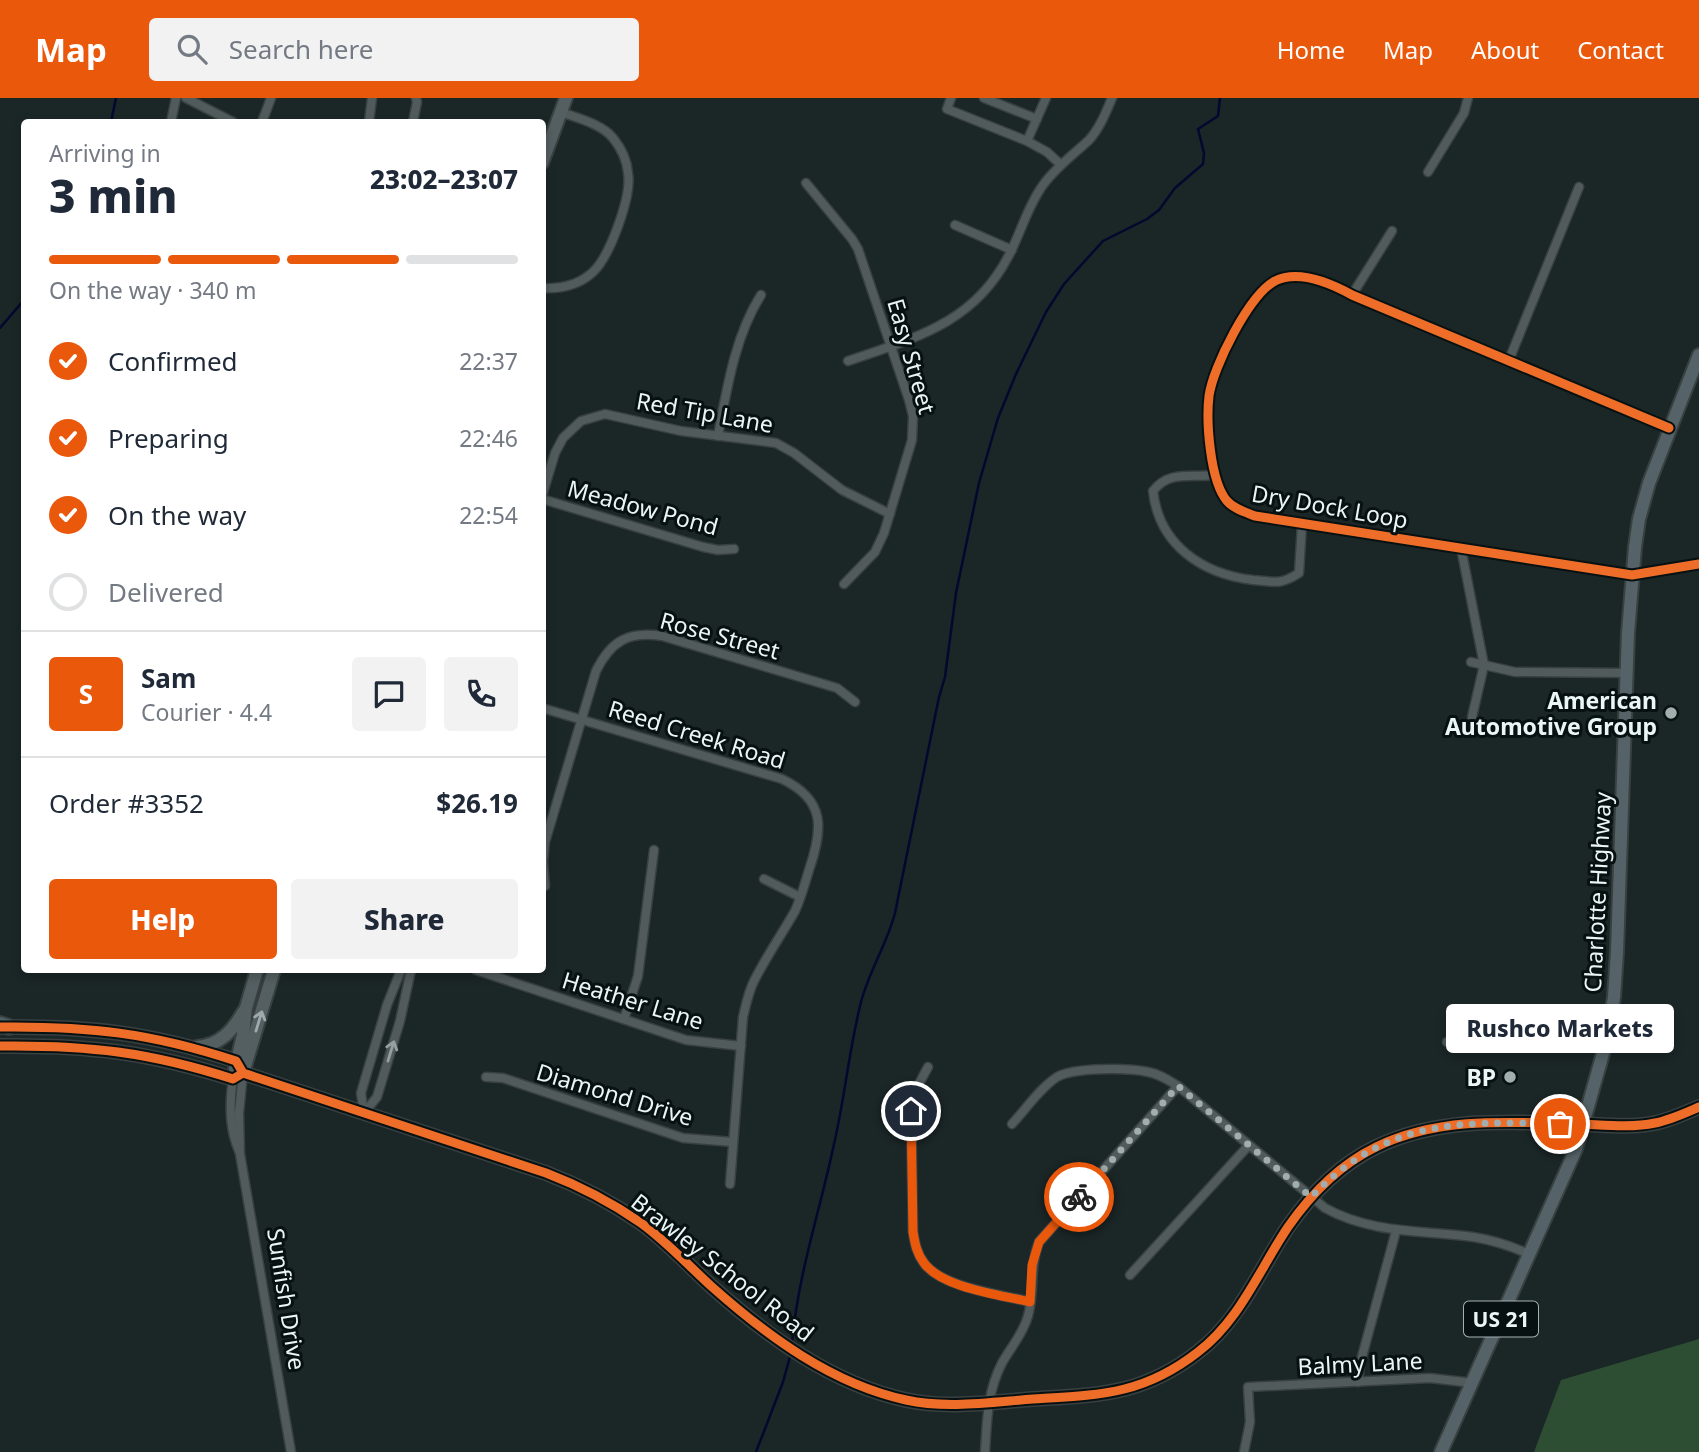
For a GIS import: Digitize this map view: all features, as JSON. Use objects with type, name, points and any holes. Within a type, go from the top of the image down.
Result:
[{"type":"main road","points":[[546,152],[566,98]]},
{"type":"main road","name":"Charlotte Highway","points":[[1441,1452],[1576,1149],[1607,1039],[1614,997],[1617,952],[1632,575],[1639,519],[1669,428],[1699,355]]},
{"type":"main road","points":[[238,1076],[236,1061],[256,973]]},
{"type":"main road","points":[[238,1076],[273,973]]},
{"type":"main road","points":[[193,1047],[210,1045],[225,1037],[246,1008]]},
{"type":"main road","points":[[3,1026],[64,1027],[143,1035],[236,1061]]},
{"type":"main road","name":"Brawley School Road","points":[[0,1046],[63,1046],[119,1051],[238,1076],[364,1113],[546,1173],[596,1195],[643,1224],[736,1308],[834,1376],[866,1390],[910,1401],[946,1404],[1123,1391],[1169,1372],[1198,1352],[1228,1322],[1286,1230],[1311,1197],[1339,1170],[1394,1139],[1422,1129],[1487,1122],[1651,1124],[1699,1107]]},
{"type":"street","points":[[172,119],[176,98]]},
{"type":"street","points":[[186,98],[227,119]]},
{"type":"street","points":[[263,119],[271,98]]},
{"type":"street","points":[[369,119],[372,98]]},
{"type":"street","points":[[414,119],[417,102],[415,98]]},
{"type":"street","points":[[951,98],[947,109],[1027,141],[1048,152],[1060,164]]},
{"type":"street","points":[[984,98],[1037,119]]},
{"type":"street","points":[[1027,141],[1046,98]]},
{"type":"street","points":[[848,361],[931,331],[953,320],[974,303],[994,280],[1012,250],[1037,192],[1060,164],[1090,138],[1105,116],[1112,98]]},
{"type":"street","points":[[1428,172],[1464,113],[1468,98]]},
{"type":"street","points":[[546,288],[569,286],[598,267],[610,244],[626,200],[629,183],[625,159],[612,136],[561,112]]},
{"type":"street","name":"Easy Street","points":[[806,183],[858,249],[909,400],[913,425],[912,440],[890,514],[875,552],[844,584]]},
{"type":"street","points":[[1509,360],[1579,187]]},
{"type":"street","points":[[954,225],[1012,250]]},
{"type":"street","points":[[1352,295],[1392,231]]},
{"type":"street","name":"Dry Dock Loop","points":[[1669,428],[1331,284],[1303,277],[1276,281],[1259,296],[1235,330],[1209,394],[1208,417],[1214,475],[1227,501],[1255,516],[1632,575],[1699,564]]},
{"type":"street","points":[[719,436],[733,362],[761,295]]},
{"type":"street","name":"Red Tip Lane","points":[[546,483],[562,438],[574,426],[590,417],[605,414],[681,431],[765,440],[786,447],[842,490],[890,514]]},
{"type":"street","points":[[1214,475],[1174,476],[1161,481],[1153,491],[1155,510],[1163,528],[1195,561],[1217,572],[1239,578],[1285,582],[1299,573],[1302,524]]},
{"type":"street","name":"Meadow Pond","points":[[546,498],[702,547],[734,549]]},
{"type":"street","points":[[1461,548],[1484,665],[1472,717]]},
{"type":"street","name":"Rose Street","points":[[546,839],[596,671],[603,656],[629,636],[662,636],[837,688],[855,702]]},
{"type":"street","points":[[1471,662],[1531,673],[1627,674]]},
{"type":"street","name":"Reed Creek Road","points":[[546,709],[782,779],[809,798],[817,813],[820,829],[817,845],[800,897],[753,982],[746,1001],[730,1184]]},
{"type":"street","points":[[624,1018],[638,976],[654,850]]},
{"type":"street","points":[[764,879],[800,897]]},
{"type":"street","points":[[364,1113],[361,1093],[387,1005],[400,973]]},
{"type":"street","points":[[364,1113],[377,1097],[400,1021],[410,973]]},
{"type":"street","name":"Heather Lane","points":[[485,973],[693,1042],[741,1046]]},
{"type":"street","points":[[1447,1042],[1530,1043],[1607,1039]]},
{"type":"street","points":[[928,1067],[913,1095],[911,1111],[913,1232],[916,1249],[924,1264],[937,1276],[953,1283],[1030,1302]]},
{"type":"street","points":[[1012,1124],[1045,1087],[1057,1077],[1071,1071],[1146,1071],[1162,1076],[1178,1086],[1311,1197],[1342,1218],[1395,1231],[1473,1237],[1508,1245],[1529,1254]]},
{"type":"street","name":"Sunfish Drive","points":[[238,1076],[240,1154],[291,1452]]},
{"type":"street","name":"Diamond Drive","points":[[486,1077],[503,1078],[683,1138],[733,1143]]},
{"type":"street","points":[[985,1452],[988,1402],[1003,1362],[1022,1331],[1030,1302],[1032,1265],[1039,1242],[1178,1086]]},
{"type":"street","points":[[1130,1275],[1249,1144]]},
{"type":"street","points":[[1358,1382],[1360,1364],[1395,1231]]},
{"type":"street","name":"Balmy Lane","points":[[1244,1452],[1250,1422],[1248,1387],[1430,1378],[1473,1383]]},
{"type":"green space","points":[[1699,1339],[1699,1452],[1534,1452],[1561,1380]]},
{"type":"waterway","points":[[112,119],[116,98]]},
{"type":"waterway","points":[[792,1343],[804,1267],[838,1126],[861,1002],[895,913],[945,677],[956,593],[979,483],[998,418],[1046,312],[1064,284],[1103,241],[1159,210],[1175,188],[1203,164],[1204,153],[1198,129],[1218,116],[1220,98]]},
{"type":"waterway","points":[[0,328],[21,304]]},
{"type":"waterway","points":[[756,1452],[783,1382],[791,1353]]},
{"type":"cycle path","points":[[1669,428],[1335,286],[1305,277],[1275,281],[1254,301],[1217,368],[1208,407],[1210,451],[1221,492],[1233,506],[1255,516],[1632,575],[1699,564]]},
{"type":"cycle path","points":[[0,1027],[120,1033],[205,1051],[236,1061],[243,1073],[559,1178],[607,1201],[641,1223],[732,1305],[802,1356],[879,1393],[937,1404],[1100,1394],[1139,1385],[1178,1366],[1198,1352],[1226,1325],[1288,1227],[1316,1192],[1350,1162],[1400,1137],[1425,1130],[1477,1123],[1646,1125],[1699,1107]]},
{"type":"cycle path","points":[[0,1046],[62,1047],[118,1052],[174,1062],[233,1079],[243,1073]]},
{"type":"way so far","points":[[1079,1197],[1178,1086],[1311,1197],[1339,1170],[1358,1157],[1422,1129],[1487,1122],[1560,1124]]},
{"type":"place","name":"American Automotive Group","points":[[1671,713]]},
{"type":"place","name":"BP","points":[[1510,1077]]},
{"type":"place","name":"Rushco Markets","points":[[1560,1124]]},
{"type":"route","points":[[911,1111],[913,1232],[916,1249],[924,1264],[937,1276],[953,1283],[1030,1302],[1032,1265],[1039,1242],[1079,1197]]}]
